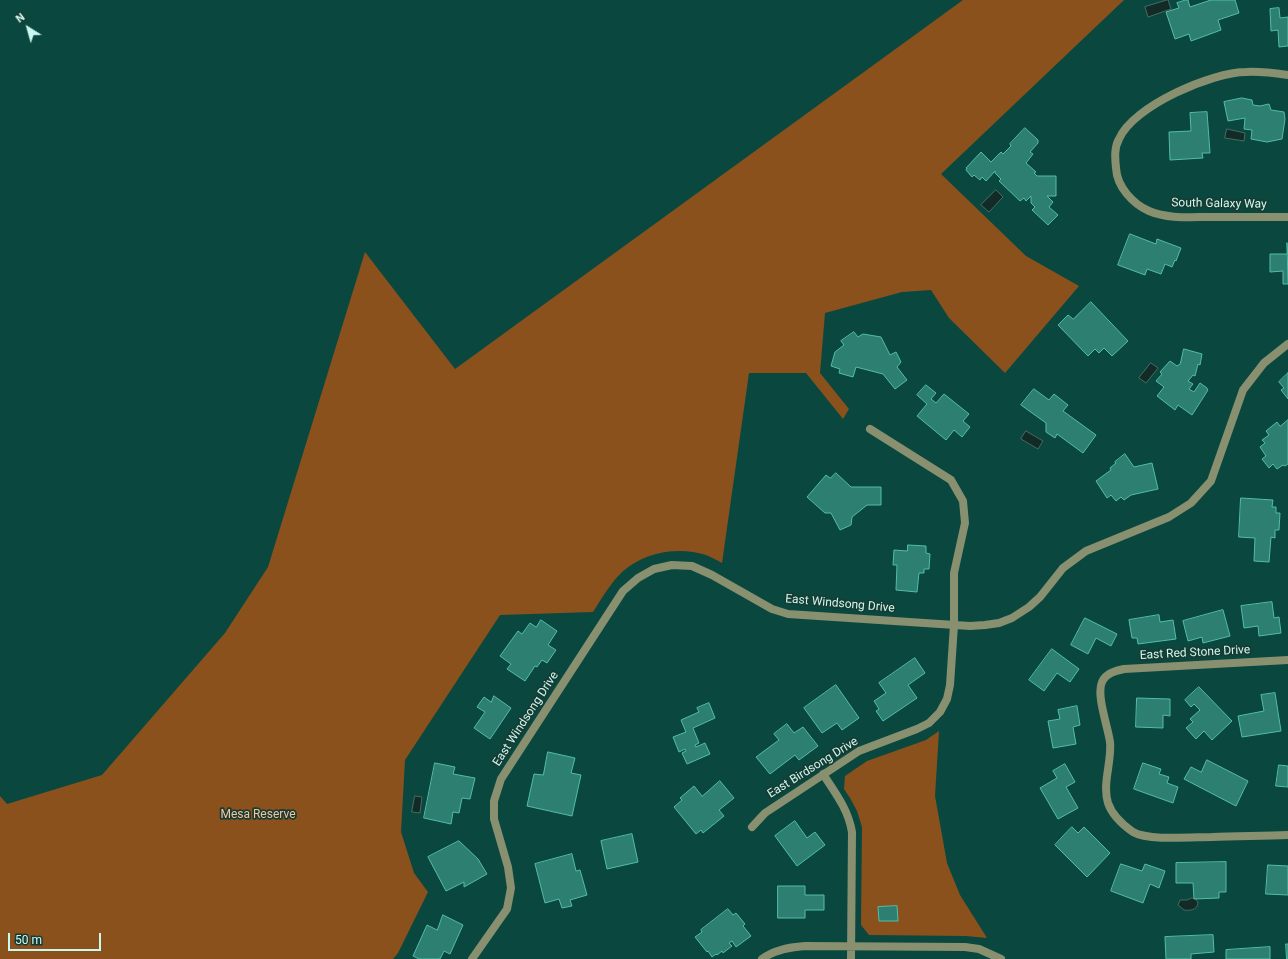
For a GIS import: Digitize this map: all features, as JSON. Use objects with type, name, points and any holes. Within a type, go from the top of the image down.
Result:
[{"type":"street","name":"South Galaxy Way","points":[[1288,75],[1245,72],[1212,77],[1178,91],[1137,116],[1128,124],[1119,139],[1115,154],[1116,173],[1122,189],[1134,202],[1149,211],[1169,217],[1288,217]]},
{"type":"street","name":"East Windsong Drive","points":[[472,959],[507,909],[511,888],[508,867],[494,820],[494,801],[501,779],[623,591],[638,578],[654,569],[672,565],[692,566],[712,575],[772,609],[788,614],[954,625],[985,625],[999,623],[1012,618],[1029,607],[1040,597],[1064,568],[1086,551],[1169,517],[1191,503],[1211,481],[1243,390],[1264,363],[1288,344]]},
{"type":"street","name":"East Birdsong Drive","points":[[752,827],[765,812],[859,751],[929,723],[940,712],[947,699],[950,685],[954,625],[954,573],[965,523],[963,501],[951,480],[870,429]]},
{"type":"street","name":"East Red Stone Drive","points":[[1288,660],[1124,669],[1111,672],[1105,677],[1101,684],[1100,696],[1110,743],[1106,791],[1108,803],[1114,814],[1124,825],[1135,833],[1164,838],[1288,835]]},
{"type":"street","points":[[823,774],[850,818],[852,832],[851,959]]},
{"type":"street","points":[[762,959],[777,951],[791,947],[805,946],[965,947],[980,949],[1001,959]]},
{"type":"green space","name":"Mesa Reserve","points":[[963,0],[1124,0],[941,174],[1026,256],[1079,286],[1005,373],[949,318],[931,290],[902,292],[825,313],[820,373],[849,409],[843,419],[806,373],[749,373],[722,563],[706,555],[695,552],[673,551],[651,555],[631,565],[622,572],[610,586],[593,612],[500,615],[405,760],[401,832],[414,873],[428,892],[398,953],[393,959],[0,959],[0,796],[7,804],[102,775],[225,633],[268,567],[365,252],[455,369]]},
{"type":"green space","points":[[939,731],[935,796],[947,863],[960,895],[987,938],[966,936],[869,935],[861,925],[862,827],[857,811],[844,789],[845,776],[867,761],[926,740]]},
{"type":"water","points":[[1168,0],[1171,9],[1148,17],[1145,7]]},
{"type":"water","points":[[1227,129],[1245,133],[1244,141],[1225,138]]},
{"type":"water","points":[[996,190],[1003,197],[989,212],[981,205]]},
{"type":"water","points":[[1151,363],[1158,368],[1146,383],[1139,378]]},
{"type":"water","points":[[1026,431],[1043,441],[1038,449],[1021,439]]},
{"type":"water","points":[[415,796],[422,797],[420,813],[412,812]]},
{"type":"water","points":[[1192,898],[1196,899],[1198,903],[1193,910],[1184,910],[1178,905],[1180,900]]},
{"type":"building","points":[[1188,0],[1190,7],[1211,0],[1235,0],[1239,13],[1218,20],[1221,30],[1191,41],[1189,34],[1175,39],[1166,12],[1179,8],[1177,3]]},
{"type":"building","points":[[1279,8],[1280,18],[1288,17],[1288,46],[1279,47],[1278,30],[1271,31],[1270,9]]},
{"type":"building","points":[[1242,98],[1252,100],[1253,105],[1260,106],[1269,104],[1271,110],[1284,112],[1285,119],[1282,139],[1267,142],[1251,139],[1252,130],[1244,129],[1245,118],[1228,121],[1224,102]]},
{"type":"building","points":[[1207,112],[1210,153],[1202,153],[1203,158],[1170,160],[1169,132],[1191,131],[1190,113]]},
{"type":"building","points":[[1025,128],[1038,140],[1038,143],[1030,152],[1033,154],[1026,163],[1036,172],[1034,173],[1037,176],[1056,176],[1056,196],[1047,196],[1053,202],[1049,207],[1058,215],[1048,225],[1032,210],[1035,207],[1031,203],[1031,196],[1026,201],[1024,198],[1020,201],[999,181],[1001,179],[995,171],[986,181],[982,177],[980,180],[974,175],[972,177],[966,170],[966,168],[981,152],[991,162],[1001,152],[1003,154]]},
{"type":"building","points":[[1130,234],[1156,244],[1157,239],[1181,248],[1172,267],[1165,264],[1161,274],[1147,269],[1145,275],[1118,265]]},
{"type":"building","points":[[1287,243],[1288,284],[1283,284],[1283,271],[1270,272],[1270,254],[1287,254]]},
{"type":"building","points":[[1091,302],[1128,341],[1112,356],[1104,348],[1099,353],[1095,349],[1088,356],[1058,325],[1068,315],[1073,319]]},
{"type":"building","points":[[854,332],[858,337],[863,334],[881,337],[890,355],[896,352],[901,362],[897,367],[907,380],[895,389],[883,374],[856,367],[853,377],[839,373],[840,369],[831,366],[835,352],[844,345],[841,341]]},
{"type":"building","points":[[1184,349],[1202,354],[1200,365],[1198,364],[1195,376],[1193,375],[1188,381],[1193,384],[1189,389],[1194,392],[1200,383],[1208,390],[1192,415],[1178,405],[1175,410],[1157,396],[1164,387],[1156,381],[1162,374],[1160,372],[1170,361],[1177,366],[1180,364]]},
{"type":"building","points":[[1288,373],[1288,399],[1281,390],[1284,388],[1279,382]]},
{"type":"building","points":[[926,385],[936,393],[931,399],[936,403],[944,394],[969,414],[963,421],[970,427],[962,437],[954,430],[946,440],[917,416],[927,404],[917,395]]},
{"type":"building","points":[[1034,389],[1049,400],[1054,394],[1068,405],[1063,411],[1096,435],[1083,453],[1057,434],[1055,438],[1046,432],[1046,423],[1021,405]]},
{"type":"building","points":[[1288,420],[1288,464],[1277,469],[1273,464],[1269,468],[1262,459],[1266,456],[1260,447],[1265,443],[1262,440],[1269,435],[1266,431],[1277,422],[1280,426]]},
{"type":"building","points":[[1125,454],[1134,467],[1152,463],[1158,489],[1131,495],[1124,500],[1121,497],[1116,501],[1111,495],[1107,498],[1096,481],[1111,470],[1110,468],[1116,463],[1115,462]]},
{"type":"building","points":[[836,473],[851,487],[881,487],[881,505],[867,505],[852,517],[851,525],[840,530],[831,513],[825,513],[807,497],[826,475],[830,478]]},
{"type":"building","points":[[1241,498],[1273,500],[1272,507],[1276,507],[1276,513],[1280,513],[1279,530],[1275,530],[1275,538],[1271,537],[1269,562],[1254,561],[1255,538],[1239,537]]},
{"type":"building","points":[[908,545],[926,546],[926,553],[930,554],[929,569],[924,569],[924,573],[919,573],[917,592],[896,590],[897,565],[893,565],[894,550],[907,551]]},
{"type":"building","points":[[1272,602],[1274,618],[1279,617],[1281,633],[1259,636],[1258,626],[1244,628],[1241,606]]},
{"type":"building","points":[[1223,610],[1230,636],[1203,643],[1202,637],[1188,641],[1183,621]]},
{"type":"building","points":[[1159,615],[1160,622],[1173,620],[1176,639],[1138,644],[1137,638],[1132,638],[1129,620]]},
{"type":"building","points":[[1085,618],[1117,634],[1111,646],[1096,638],[1088,654],[1071,645]]},
{"type":"building","points":[[541,620],[557,631],[548,645],[556,650],[547,663],[542,660],[537,667],[535,666],[525,681],[507,669],[511,664],[500,656],[518,631],[522,634],[530,623],[536,627]]},
{"type":"building","points":[[1052,649],[1079,669],[1070,682],[1057,673],[1044,691],[1029,680]]},
{"type":"building","points":[[915,658],[925,673],[908,685],[917,698],[883,721],[876,711],[879,709],[874,701],[886,693],[879,683]]},
{"type":"building","points":[[836,685],[859,718],[842,730],[837,723],[822,733],[804,708]]},
{"type":"building","points":[[1199,687],[1232,721],[1212,740],[1204,731],[1196,739],[1186,728],[1193,722],[1190,719],[1200,710],[1194,704],[1191,707],[1185,700]]},
{"type":"building","points":[[1275,693],[1281,731],[1242,737],[1238,716],[1264,711],[1261,695]]},
{"type":"building","points":[[494,696],[511,708],[490,739],[474,728],[485,712],[477,707],[484,697],[491,702]]},
{"type":"building","points":[[1137,698],[1170,699],[1170,716],[1163,715],[1163,728],[1136,727]]},
{"type":"building","points":[[709,703],[715,718],[693,728],[699,743],[695,745],[696,747],[705,743],[710,754],[687,764],[682,753],[686,751],[685,749],[679,752],[673,737],[686,732],[681,720],[699,712],[697,708]]},
{"type":"building","points":[[1077,706],[1080,725],[1073,727],[1076,744],[1053,748],[1048,721],[1060,719],[1058,710]]},
{"type":"building","points":[[787,724],[794,733],[803,727],[818,746],[799,760],[795,755],[770,774],[756,757],[779,740],[774,734]]},
{"type":"building","points":[[548,752],[575,758],[571,773],[581,775],[572,816],[527,806],[534,774],[543,775]]},
{"type":"building","points":[[1207,760],[1248,781],[1236,806],[1184,779],[1191,767],[1201,772]]},
{"type":"building","points":[[435,763],[455,767],[453,774],[475,778],[470,799],[462,798],[459,813],[453,812],[451,824],[424,818]]},
{"type":"building","points":[[1143,763],[1161,769],[1159,774],[1169,777],[1167,783],[1178,787],[1173,803],[1134,789]]},
{"type":"building","points":[[1065,764],[1075,782],[1066,787],[1078,808],[1058,819],[1040,788],[1057,778],[1053,771]]},
{"type":"building","points":[[1279,765],[1288,766],[1288,787],[1276,786]]},
{"type":"building","points":[[720,781],[734,798],[719,810],[724,816],[703,833],[701,830],[696,834],[674,807],[682,800],[680,798],[694,786],[702,796]]},
{"type":"building","points":[[795,821],[807,838],[815,832],[825,845],[797,866],[775,836]]},
{"type":"building","points":[[1072,827],[1078,833],[1084,827],[1110,853],[1087,877],[1055,845]]},
{"type":"building","points":[[632,834],[638,862],[607,869],[601,841]]},
{"type":"building","points":[[459,841],[478,859],[487,874],[464,887],[464,882],[446,891],[428,857]]},
{"type":"building","points":[[572,854],[576,871],[580,870],[587,895],[570,900],[572,906],[562,908],[559,899],[545,903],[535,864]]},
{"type":"building","points":[[1226,862],[1226,892],[1219,892],[1219,898],[1194,899],[1193,883],[1176,883],[1176,863]]},
{"type":"building","points":[[1121,864],[1142,871],[1145,864],[1165,871],[1159,888],[1150,884],[1143,903],[1111,891]]},
{"type":"building","points":[[1268,865],[1288,866],[1288,895],[1266,894]]},
{"type":"building","points":[[778,886],[805,886],[805,895],[824,895],[824,910],[805,910],[805,918],[778,918]]},
{"type":"building","points":[[897,906],[898,921],[879,921],[878,907]]},
{"type":"building","points":[[728,909],[733,915],[736,913],[745,924],[743,926],[751,936],[736,947],[732,941],[729,943],[732,946],[723,953],[722,951],[712,957],[695,937],[702,932],[701,930]]},
{"type":"building","points":[[443,915],[463,925],[450,954],[444,951],[440,959],[419,959],[413,956],[427,925],[437,930]]},
{"type":"building","points":[[1213,935],[1214,952],[1191,954],[1191,959],[1166,959],[1165,937]]},
{"type":"building","points":[[1286,944],[1288,944],[1288,959],[1287,959]]},
{"type":"building","points":[[1270,947],[1270,959],[1226,959],[1226,950]]}]
